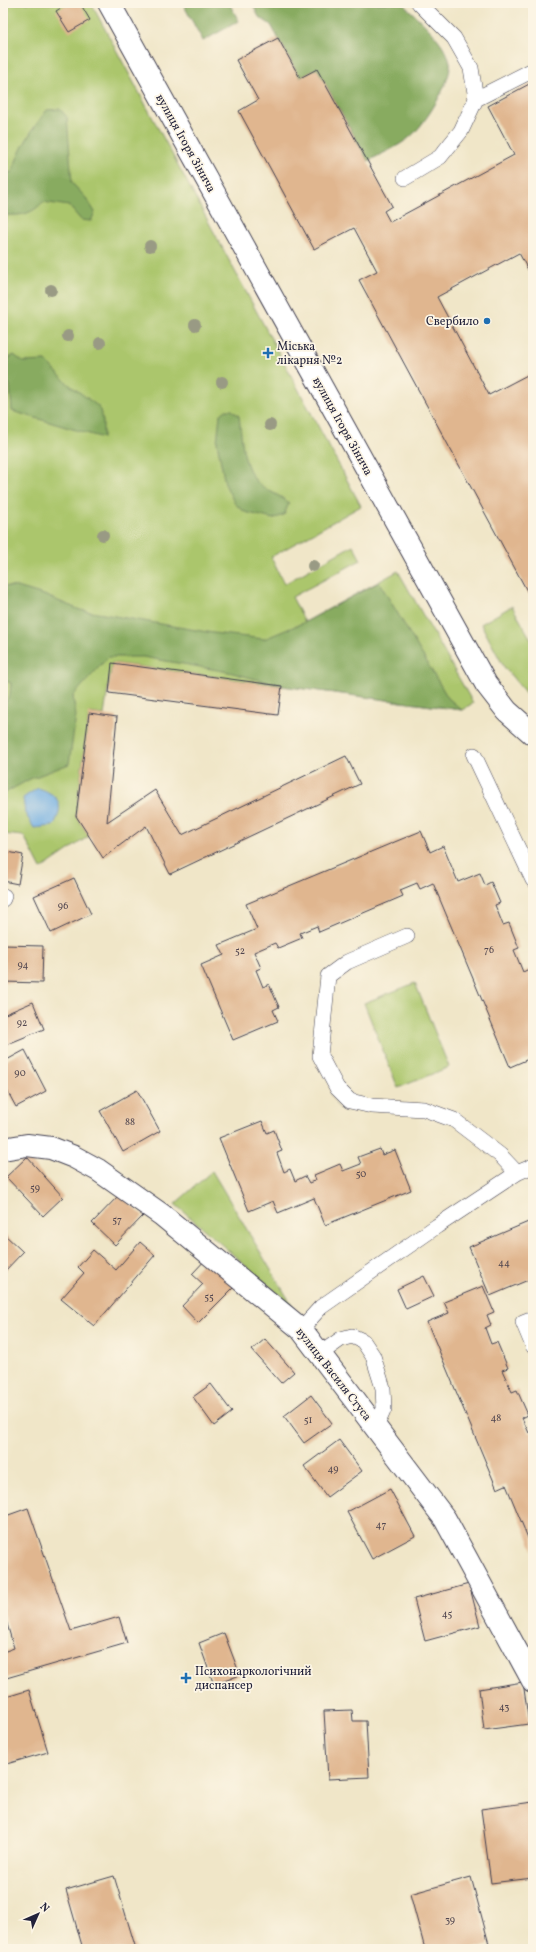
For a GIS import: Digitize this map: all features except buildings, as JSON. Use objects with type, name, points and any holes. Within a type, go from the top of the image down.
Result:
[{"type":"street","name":"вулиця Ігоря Зінича","points":[[109,3],[486,684],[507,711],[533,734]]},
{"type":"street","name":"вулиця Василя Стуса","points":[[3,1149],[27,1145],[51,1148],[74,1157],[98,1170],[162,1215],[301,1329],[445,1519],[533,1681]]},
{"type":"lane","points":[[405,178],[440,157],[461,131],[476,99],[471,68],[454,38],[419,3]]},
{"type":"lane","points":[[476,99],[533,70]]},
{"type":"lane","points":[[474,755],[533,880]]},
{"type":"lane","points":[[407,936],[347,962],[328,976],[320,1056],[337,1088],[350,1101],[372,1106],[424,1109],[454,1120],[500,1155],[517,1173]]},
{"type":"lane","points":[[301,1329],[321,1307],[437,1226],[517,1173],[533,1166]]},
{"type":"lane","points":[[533,1318],[523,1322],[533,1346]]},
{"type":"lane","points":[[320,1354],[341,1339],[352,1336],[363,1341],[373,1356],[383,1388],[384,1409],[376,1427]]},
{"type":"green space","points":[[3,3],[91,3],[361,506],[271,557],[284,584],[353,545],[361,560],[292,597],[305,622],[398,571],[473,703],[462,710],[112,663],[104,715],[89,713],[76,816],[89,836],[41,869],[24,836],[3,834]]},
{"type":"green space","points":[[190,3],[229,3],[239,21],[203,41],[184,6]]},
{"type":"green space","points":[[252,3],[402,3],[430,30],[443,46],[450,62],[450,70],[447,80],[430,113],[416,131],[405,141],[368,161],[317,69],[300,78],[271,25],[259,17]]},
{"type":"green space","points":[[60,109],[67,117],[72,183],[86,198],[95,212],[91,221],[81,220],[69,206],[43,202],[34,210],[25,214],[3,215],[3,174],[12,172],[27,139],[47,110]]},
{"type":"green space","points":[[14,355],[23,362],[46,361],[67,383],[99,407],[103,421],[103,438],[12,411],[10,385],[5,378],[3,362]]},
{"type":"green space","points":[[226,410],[232,410],[239,416],[244,454],[251,473],[256,481],[289,503],[284,515],[273,519],[245,512],[235,504],[225,484],[217,442],[220,415]]},
{"type":"green space","points":[[379,582],[448,698],[462,710],[282,686],[229,672],[143,657],[108,657],[73,696],[76,716],[69,764],[30,779],[3,794],[3,706],[10,695],[11,683],[3,680],[3,586],[17,587],[44,595],[80,610],[213,633],[264,639],[305,622]]},
{"type":"green space","points":[[512,606],[533,643],[533,702],[504,667],[481,624]]},
{"type":"green space","points":[[415,983],[449,1067],[398,1088],[364,1003]]},
{"type":"green space","points":[[212,1171],[293,1307],[175,1204]]},
{"type":"water","points":[[38,788],[51,794],[58,802],[59,813],[53,826],[34,828],[25,813],[23,798]]},
{"type":"place","name":"Свербило","points":[[487,321]]},
{"type":"place","name":"Міська лікарня №2","points":[[268,353]]},
{"type":"place","name":"Психонаркологічний диспансер","points":[[186,1678]]}]
